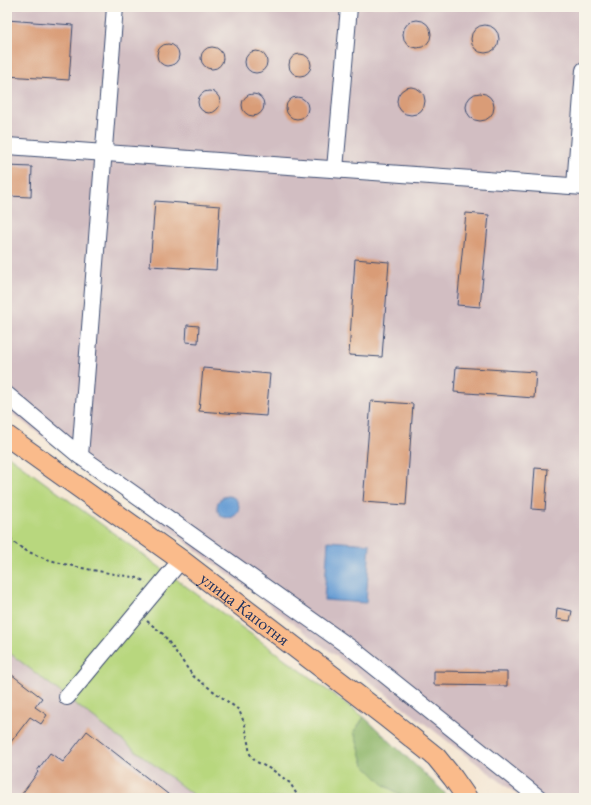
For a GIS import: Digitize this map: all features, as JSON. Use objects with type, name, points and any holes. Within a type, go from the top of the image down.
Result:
[{"type":"main road","name":"улица Капотня","points":[[7,436],[180,560],[386,717],[436,757],[467,798]]},
{"type":"lane","points":[[80,456],[115,7]]},
{"type":"lane","points":[[335,169],[349,7]]},
{"type":"lane","points":[[7,146],[579,186],[584,70]]},
{"type":"lane","points":[[7,395],[80,456],[355,652],[539,798]]},
{"type":"lane","points":[[67,697],[180,560]]},
{"type":"path","points":[[7,534],[16,544],[36,555],[68,565],[138,578],[158,588]]},
{"type":"path","points":[[137,613],[163,634],[193,676],[239,710],[245,725],[250,754],[255,761],[290,783],[298,798]]},
{"type":"shaded area","points":[[7,7],[584,7],[584,798],[522,798],[251,591],[7,410]]},
{"type":"shaded area","points":[[7,651],[84,709],[197,798],[7,798]]},
{"type":"green space","points":[[7,455],[364,717],[354,732],[384,785],[406,798],[197,798],[7,651]]},
{"type":"green space","points":[[364,717],[444,792],[448,798],[406,798],[384,785],[364,765],[354,732]]},
{"type":"water","points":[[228,496],[236,499],[239,507],[236,515],[228,518],[220,515],[217,507],[220,499]]},
{"type":"water","points":[[328,541],[370,544],[366,603],[324,600]]},
{"type":"building","points":[[7,20],[73,25],[69,80],[7,76]]},
{"type":"building","points":[[417,20],[427,24],[431,34],[427,44],[417,48],[407,44],[403,34],[407,24]]},
{"type":"building","points":[[485,25],[495,29],[499,39],[495,49],[485,53],[475,49],[471,39],[475,29]]},
{"type":"building","points":[[168,44],[176,47],[179,55],[176,63],[168,66],[160,63],[157,55],[160,47]]},
{"type":"building","points":[[212,47],[220,50],[223,58],[220,66],[212,69],[204,66],[201,58],[204,50]]},
{"type":"building","points":[[256,51],[264,54],[267,62],[264,70],[256,73],[248,70],[245,62],[248,54]]},
{"type":"building","points":[[300,54],[308,57],[311,65],[308,73],[300,76],[292,73],[289,65],[292,57]]},
{"type":"building","points":[[411,87],[421,91],[425,101],[421,111],[411,115],[401,111],[397,101],[401,91]]},
{"type":"building","points":[[209,91],[217,94],[220,102],[217,110],[209,113],[201,110],[198,102],[201,94]]},
{"type":"building","points":[[480,93],[490,97],[494,107],[490,117],[480,121],[470,117],[466,107],[470,97]]},
{"type":"building","points":[[253,94],[261,97],[264,105],[261,113],[253,116],[245,113],[242,105],[245,97]]},
{"type":"building","points":[[297,97],[305,100],[308,108],[305,116],[297,119],[289,116],[286,108],[289,100]]},
{"type":"building","points":[[7,166],[32,167],[31,197],[7,196]]},
{"type":"building","points":[[155,201],[220,206],[216,270],[150,266]]},
{"type":"building","points":[[466,213],[489,215],[480,307],[457,305]]},
{"type":"building","points":[[355,259],[389,262],[382,357],[349,355]]},
{"type":"building","points":[[187,325],[199,326],[198,343],[186,342]]},
{"type":"building","points":[[456,367],[536,372],[534,398],[454,392]]},
{"type":"building","points":[[203,368],[270,374],[266,416],[199,411]]},
{"type":"building","points":[[371,401],[413,404],[406,505],[363,502]]},
{"type":"building","points":[[535,468],[548,469],[545,510],[532,509]]},
{"type":"building","points":[[557,608],[572,611],[570,621],[556,619]]},
{"type":"building","points":[[7,671],[42,698],[35,707],[47,715],[41,724],[30,717],[7,747]]},
{"type":"building","points":[[434,671],[507,672],[507,686],[434,685]]},
{"type":"building","points":[[87,731],[173,798],[19,798],[50,753],[63,762]]}]
